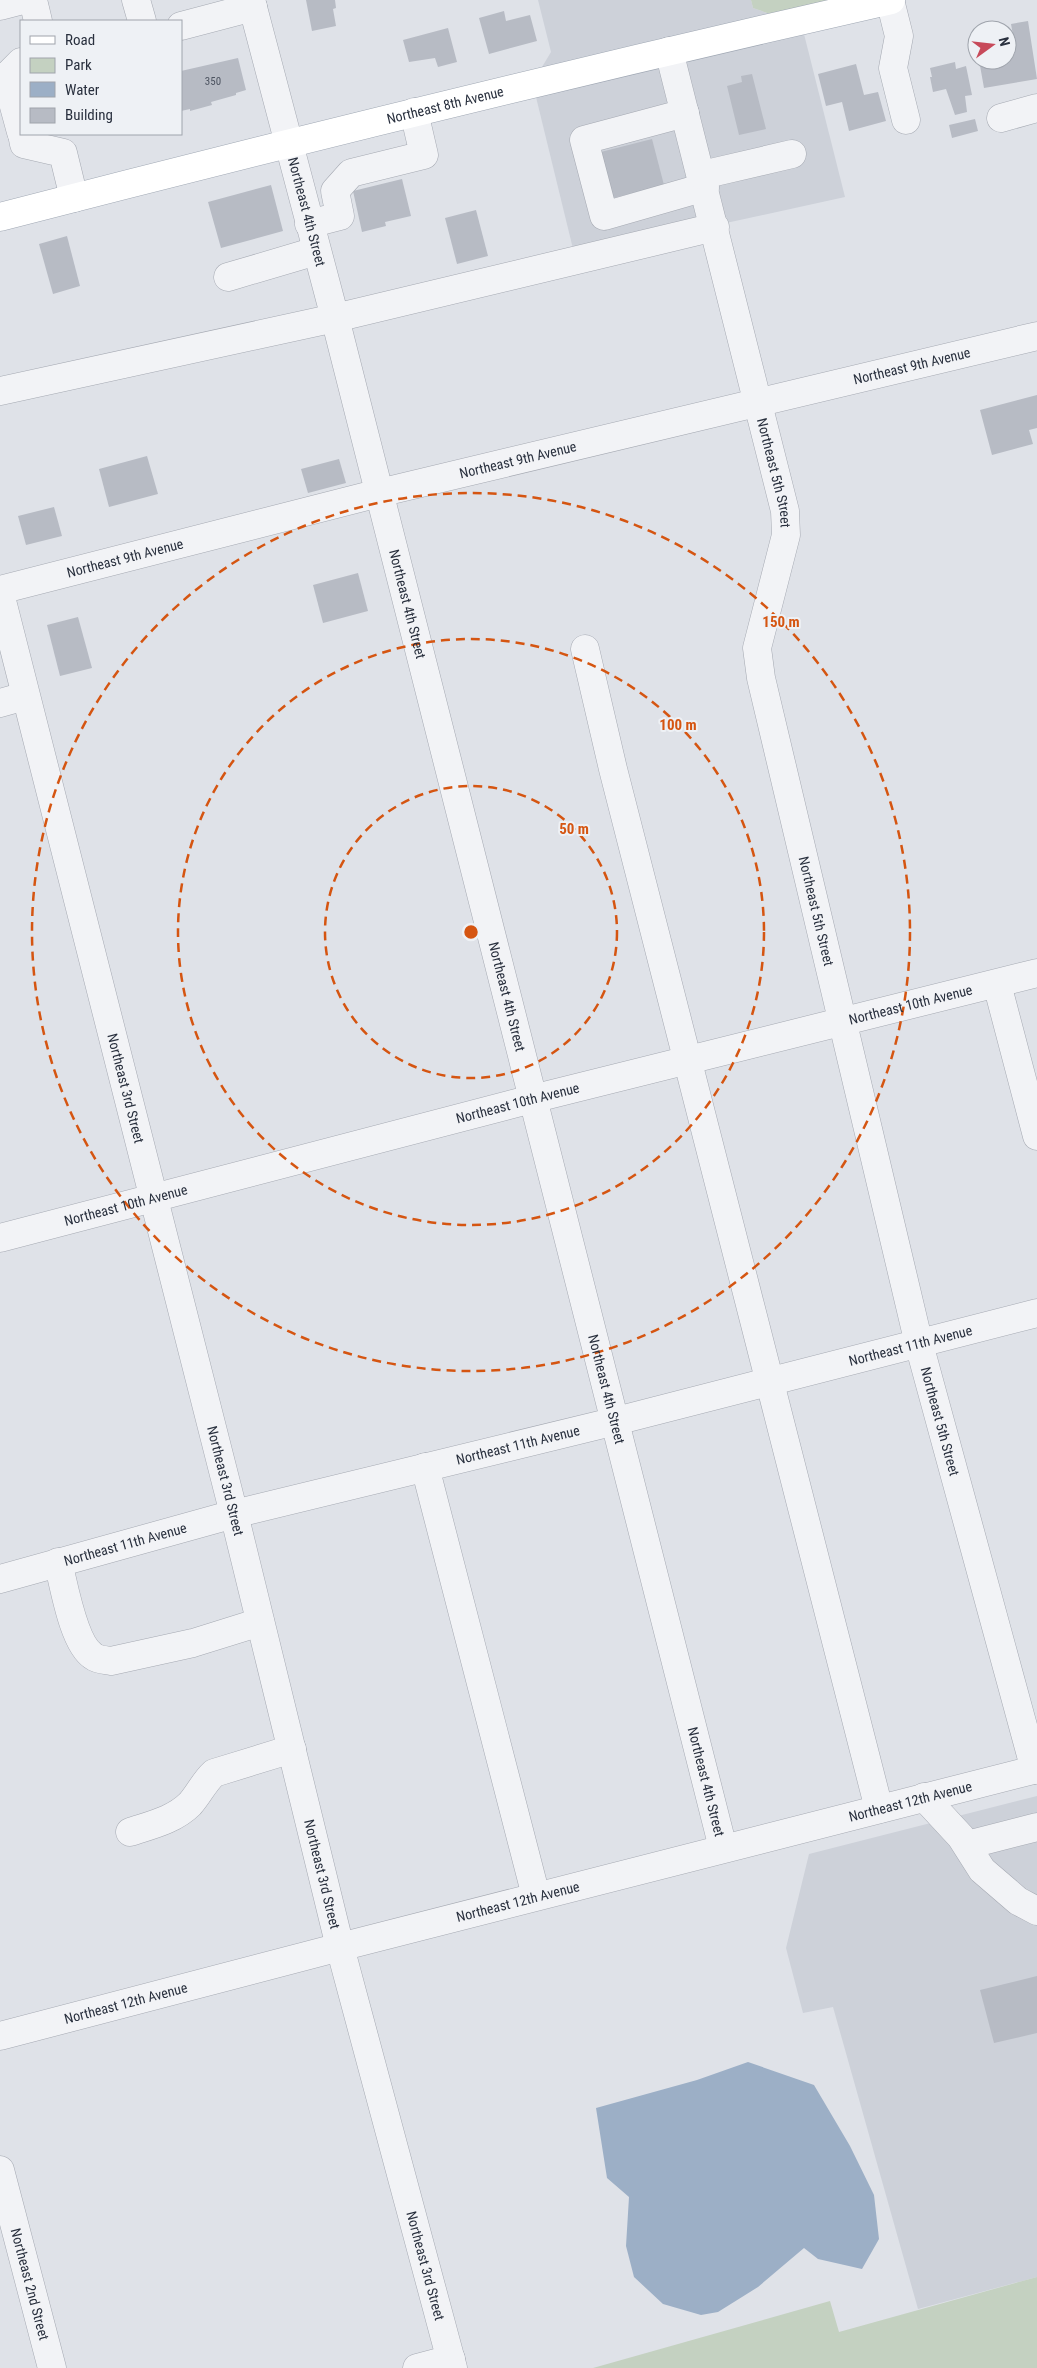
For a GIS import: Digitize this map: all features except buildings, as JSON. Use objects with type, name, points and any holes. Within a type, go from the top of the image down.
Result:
[{"type":"main road","name":"Northeast 8th Avenue","points":[[0,217],[287,142],[890,0]]},
{"type":"street","points":[[0,6],[23,0]]},
{"type":"street","points":[[32,0],[38,20]]},
{"type":"street","points":[[136,0],[142,20]]},
{"type":"street","points":[[890,0],[899,36],[893,68],[906,120]]},
{"type":"street","points":[[182,26],[252,4]]},
{"type":"street","name":"Northeast 4th Street","points":[[252,4],[379,493],[723,1848]]},
{"type":"street","name":"Northeast 5th Street","points":[[669,51],[715,227],[757,404],[785,511],[786,535],[757,648],[761,678],[919,1344],[1036,1769]]},
{"type":"street","points":[[20,63],[6,76],[20,129]]},
{"type":"street","points":[[1001,118],[1037,108]]},
{"type":"street","points":[[309,224],[340,216],[335,191],[351,173],[424,155],[414,112]]},
{"type":"street","points":[[685,113],[584,140],[604,216],[703,181],[792,154]]},
{"type":"street","points":[[22,135],[24,144],[63,153],[74,198]]},
{"type":"street","points":[[0,391],[334,318],[715,227]]},
{"type":"street","points":[[228,277],[316,251]]},
{"type":"street","name":"Northeast 9th Avenue","points":[[0,592],[379,493],[1037,336]]},
{"type":"street","name":"Northeast 3rd Street","points":[[0,592],[13,700],[154,1197],[340,1947],[452,2364]]},
{"type":"street","points":[[585,650],[613,770],[880,1809]]},
{"type":"street","name":"Northeast 10th Avenue","points":[[0,1238],[532,1099],[1037,974]]},
{"type":"street","points":[[997,984],[1037,1136]]},
{"type":"street","name":"Northeast 11th Avenue","points":[[0,1579],[234,1514],[616,1421],[1037,1313]]},
{"type":"street","points":[[425,1467],[536,1896]]},
{"type":"street","points":[[58,1562],[78,1635],[88,1652],[100,1660],[111,1661],[185,1645],[260,1622]]},
{"type":"street","points":[[130,1832],[179,1814],[192,1802],[205,1782],[214,1773],[292,1749]]},
{"type":"street","name":"Northeast 12th Avenue","points":[[0,2036],[536,1896],[1036,1769]]},
{"type":"street","points":[[924,1798],[967,1845],[982,1870],[1018,1902],[1037,1911]]},
{"type":"street","points":[[967,1845],[1037,1827]]},
{"type":"street","name":"Northeast 2nd Street","points":[[0,2170],[52,2368]]},
{"type":"street","points":[[418,2368],[452,2364]]},
{"type":"shaded area","points":[[538,0],[751,0],[753,8],[776,16],[539,72],[551,52]]},
{"type":"shaded area","points":[[803,30],[845,197],[726,223],[683,58]]},
{"type":"shaded area","points":[[661,63],[704,228],[575,257],[535,93]]},
{"type":"shaded area","points":[[1037,1796],[1037,2277],[918,2309],[833,2007],[803,2013],[786,1948],[809,1854]]},
{"type":"green space","points":[[751,0],[847,0],[776,16],[753,8]]},
{"type":"green space","points":[[1037,2277],[1037,2368],[593,2368],[830,2301],[839,2332]]},
{"type":"water","points":[[748,2062],[814,2085],[850,2146],[874,2195],[879,2239],[862,2269],[818,2259],[804,2248],[758,2287],[718,2312],[701,2315],[663,2304],[634,2277],[626,2246],[629,2197],[607,2178],[596,2108],[697,2080]]}]
